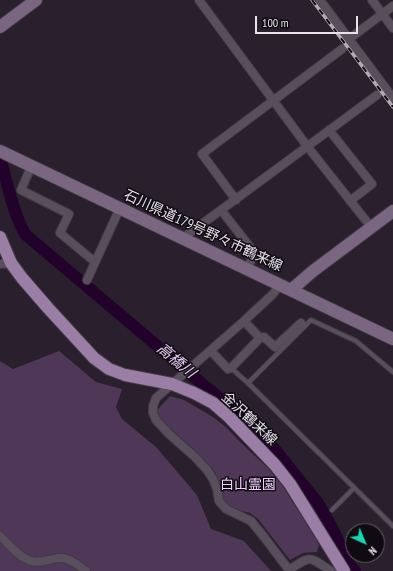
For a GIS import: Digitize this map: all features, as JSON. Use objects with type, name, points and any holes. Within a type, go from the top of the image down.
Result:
[{"type":"main road","points":[[0,27],[36,0]]},
{"type":"main road","name":"石川県道179号野々市鶴来線","points":[[3,153],[393,338]]},
{"type":"main road","points":[[286,287],[313,271],[393,211]]},
{"type":"main road","name":"金沢鶴来線","points":[[0,237],[5,263],[22,278],[94,358],[109,369],[125,375],[172,384],[194,393],[213,403],[229,417],[276,465],[303,503],[344,571]]},
{"type":"street","points":[[199,0],[307,146],[371,227]]},
{"type":"street","points":[[320,0],[393,98]]},
{"type":"street","points":[[372,0],[393,28]]},
{"type":"street","points":[[349,39],[393,6]]},
{"type":"street","points":[[236,200],[202,154],[273,99],[342,49]]},
{"type":"street","points":[[184,238],[378,94]]},
{"type":"street","points":[[330,130],[372,184],[350,201]]},
{"type":"street","points":[[31,166],[21,190],[69,214],[60,233],[95,262]]},
{"type":"street","points":[[87,280],[120,208]]},
{"type":"street","points":[[221,210],[254,252],[247,268]]},
{"type":"street","points":[[286,287],[273,294],[211,351],[156,398],[153,406],[153,413],[156,420],[162,427],[191,453],[213,479],[217,489],[219,501],[226,509],[251,521],[290,570],[311,558],[331,571]]},
{"type":"street","points":[[244,321],[260,338],[264,337],[276,347],[301,323]]},
{"type":"street","points":[[211,351],[228,369],[231,368],[260,338]]},
{"type":"street","points":[[0,536],[22,556],[30,561],[42,562],[59,558],[67,559],[76,563],[86,571]]},
{"type":"lane","points":[[248,383],[311,320],[356,341],[393,372]]},
{"type":"lane","points":[[231,368],[393,526]]},
{"type":"lane","points":[[332,510],[354,488]]},
{"type":"green space","points":[[59,351],[96,382],[122,389],[116,407],[122,419],[156,447],[197,495],[211,529],[244,541],[271,571],[0,571],[0,361],[13,369]]},
{"type":"green space","name":"白山霊園","points":[[170,396],[184,400],[213,417],[227,428],[268,468],[282,485],[316,539],[319,545],[317,552],[303,553],[290,560],[258,519],[250,513],[232,509],[227,506],[222,498],[215,472],[189,445],[162,421],[158,414],[158,409]]},
{"type":"waterway","name":"高橋川","points":[[0,156],[14,209],[26,235],[259,430],[318,503],[350,565],[355,571]]},
{"type":"railway","points":[[312,0],[393,107]]}]
